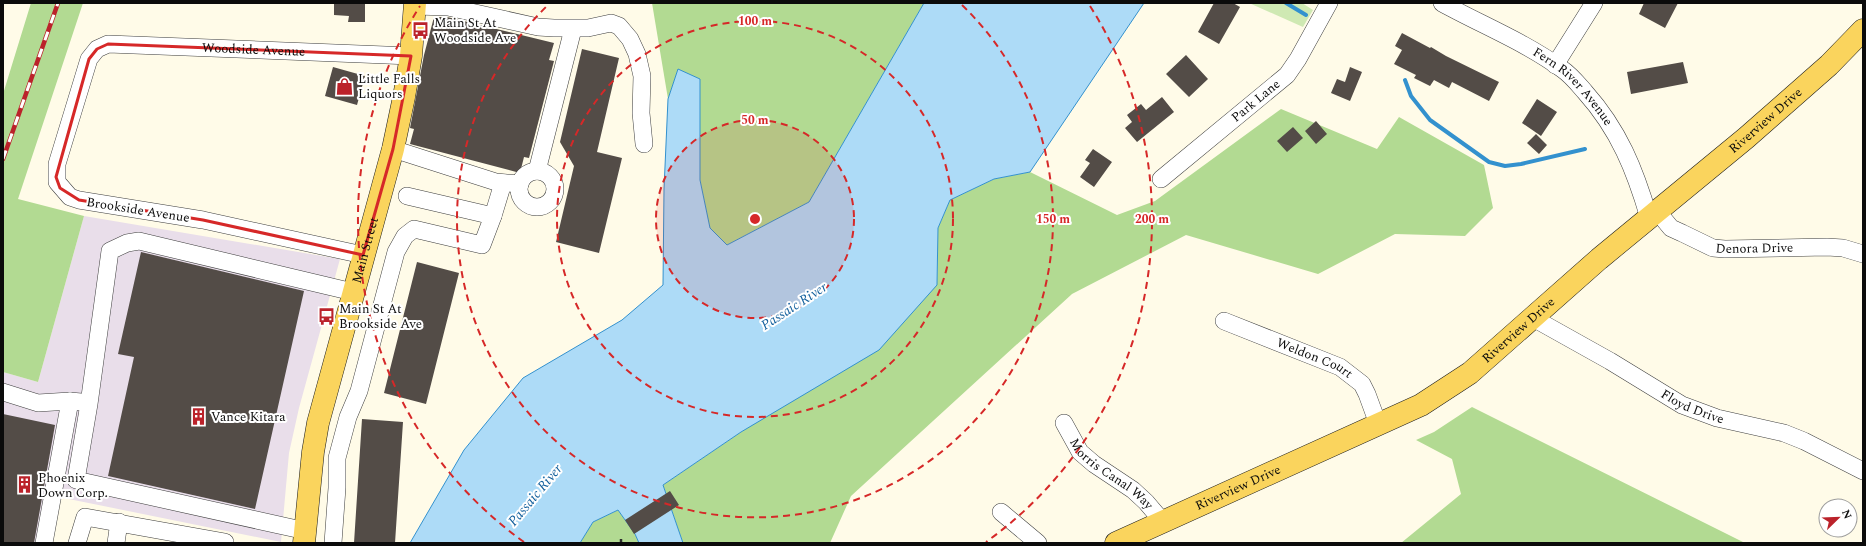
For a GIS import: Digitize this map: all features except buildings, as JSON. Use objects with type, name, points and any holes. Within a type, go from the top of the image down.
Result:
[{"type":"main road","name":"Main Street","points":[[305,537],[313,452],[318,423],[393,149],[404,97],[415,4]]},
{"type":"main road","name":"Riverview Drive","points":[[1116,543],[1421,405],[1470,373],[1653,215],[1746,138],[1860,36]]},
{"type":"street","name":"Park Lane","points":[[1161,179],[1286,75],[1298,59],[1329,3]]},
{"type":"street","name":"Fern River Avenue","points":[[1442,3],[1509,36],[1555,65],[1576,81],[1602,110],[1612,126],[1653,215]]},
{"type":"street","points":[[1555,65],[1594,3]]},
{"type":"street","points":[[415,4],[448,7],[538,27],[573,28],[600,26],[611,23],[619,26],[630,39],[637,54],[642,76],[641,113],[644,144]]},
{"type":"street","points":[[537,171],[573,28]]},
{"type":"street","name":"Woodside Avenue","points":[[97,49],[108,44],[115,44],[410,56]]},
{"type":"street","name":"Brookside Avenue","points":[[97,49],[89,59],[85,70],[57,164],[57,182],[70,197],[90,203],[203,220],[363,255]]},
{"type":"street","points":[[393,149],[496,182],[520,184]]},
{"type":"street","points":[[537,171],[548,174],[555,184],[554,196],[546,205],[534,207],[523,202],[520,196],[520,184],[526,174],[537,171]]},
{"type":"street","points":[[333,543],[337,488],[337,458],[348,416],[361,384],[396,252],[405,236],[414,229],[482,245],[503,183]]},
{"type":"street","points":[[407,196],[493,216]]},
{"type":"street","name":"Denora Drive","points":[[1653,215],[1672,228],[1713,248],[1832,247],[1843,248],[1863,254]]},
{"type":"street","points":[[305,537],[76,480],[89,404],[110,251],[127,243],[138,241],[353,292]]},
{"type":"street","name":"Floyd Drive","points":[[1533,318],[1610,361],[1682,405],[1717,418],[1790,436],[1804,441],[1863,471]]},
{"type":"street","name":"Weldon Court","points":[[1224,321],[1340,367],[1362,384],[1378,424]]},
{"type":"street","points":[[3,392],[38,403],[70,401],[89,404]]},
{"type":"street","points":[[44,543],[70,401]]},
{"type":"street","name":"Morris Canal Way","points":[[1064,424],[1080,452],[1094,464],[1133,490],[1146,502],[1163,522]]},
{"type":"street","points":[[1001,512],[1038,543]]},
{"type":"street","points":[[77,543],[85,517],[225,542]]},
{"type":"street","points":[[116,543],[119,522]]},
{"type":"path","points":[[621,537],[621,543]]},
{"type":"highlighted area","points":[[108,44],[411,56],[393,149],[363,255],[203,220],[79,200],[60,188],[56,177],[89,59],[97,49]]},
{"type":"shaded area","points":[[84,216],[340,259],[299,408],[289,453],[281,542],[59,497],[49,543],[3,543],[3,372],[38,382]]},
{"type":"green space","points":[[31,3],[83,3],[18,199],[84,216],[38,382],[3,372],[3,94]]},
{"type":"green space","points":[[652,3],[924,3],[809,202],[727,245],[710,229],[700,180],[700,79],[678,70],[668,99]]},
{"type":"green space","points":[[1249,3],[1302,3],[1313,10],[1303,27]]},
{"type":"green space","points":[[1281,109],[1377,149],[1399,117],[1484,165],[1493,208],[1465,236],[1395,234],[1318,274],[1186,235],[1072,294],[851,496],[830,543],[683,543],[663,485],[741,432],[937,285],[938,228],[950,200],[994,179],[1030,172],[1117,215],[1155,201]]},
{"type":"green space","points":[[1472,407],[1745,543],[1401,543],[1461,494],[1452,459],[1416,440],[1434,432]]},
{"type":"green space","points":[[618,510],[635,534],[639,543],[580,543],[593,522]]},
{"type":"water","name":"Passaic River","points":[[924,3],[1144,3],[1030,172],[994,179],[950,200],[938,228],[937,285],[879,350],[741,432],[663,485],[683,543],[639,543],[635,534],[618,510],[593,522],[580,543],[410,543],[464,450],[523,378],[622,320],[663,285],[664,189],[668,99],[678,69],[700,79],[700,180],[710,228],[727,245],[809,202]]},
{"type":"waterway","points":[[1286,3],[1306,15]]},
{"type":"waterway","points":[[1405,80],[1411,96],[1430,120],[1489,162],[1505,166],[1521,164],[1585,149]]},
{"type":"railway","points":[[3,159],[58,3]]},
{"type":"place","name":"Main St At Woodside Ave","points":[[421,30]]},
{"type":"place","name":"Little Falls Liquors","points":[[345,86]]},
{"type":"place","name":"Main St At Brookside Ave","points":[[326,316]]},
{"type":"place","name":"Vance Kitara","points":[[198,417]]},
{"type":"place","name":"Phoenix Down Corp.","points":[[25,485]]}]
